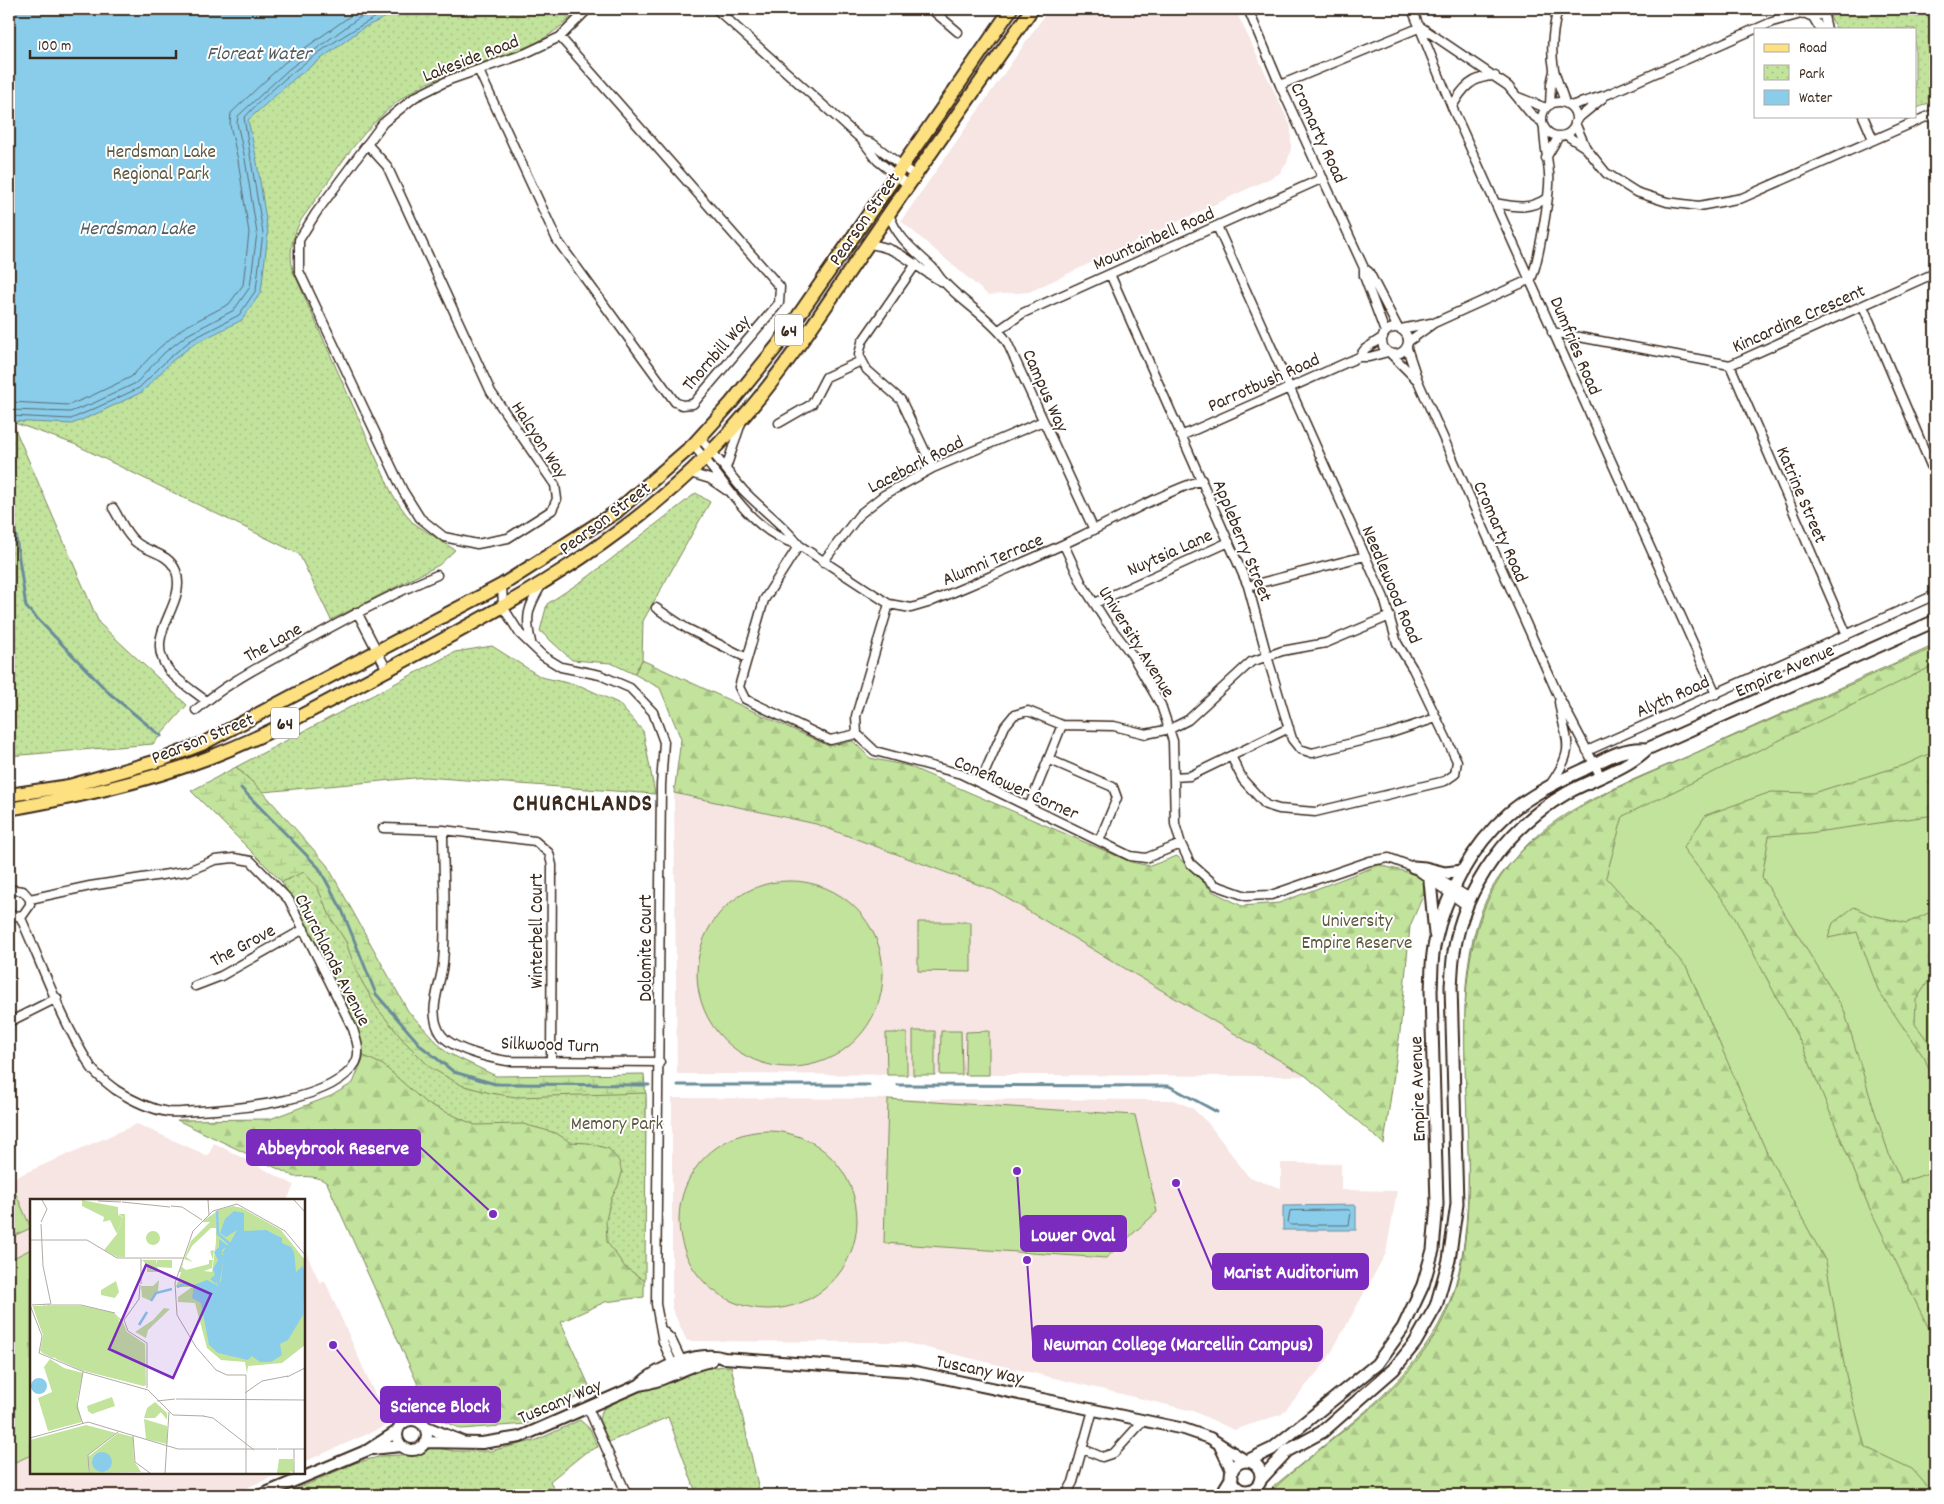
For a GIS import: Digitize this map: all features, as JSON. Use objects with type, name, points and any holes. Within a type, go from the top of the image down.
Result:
[{"type":"main road","name":"Pearson Street","points":[[9,795],[69,786],[161,760],[202,744],[502,585],[616,512],[697,441],[778,346],[898,170],[955,93],[1011,9]]},
{"type":"main road","name":"Pearson Street","points":[[9,809],[113,788],[207,759],[290,721],[541,586],[588,555],[654,504],[690,472],[743,418],[791,356],[1032,9]]},
{"type":"main road","name":"Empire Avenue","points":[[1261,1479],[1287,1452],[1333,1424],[1394,1369],[1415,1343],[1436,1306],[1450,1260],[1457,1204],[1451,986],[1454,953],[1468,902],[1486,870],[1522,827],[1567,793],[1636,760],[1647,749],[1935,621]]},
{"type":"main road","name":"Empire Avenue","points":[[1246,1461],[1272,1449],[1377,1364],[1403,1328],[1423,1284],[1433,1250],[1437,1204],[1431,991],[1435,941],[1452,892],[1468,862],[1507,815],[1550,785],[1630,748],[1647,749]]},
{"type":"main road","points":[[1435,941],[1422,874],[1463,871]]},
{"type":"main road","points":[[1221,1495],[1235,1466],[1246,1461],[1258,1467],[1261,1479],[1256,1487],[1244,1493],[1235,1485],[1232,1474]]},
{"type":"street","name":"Lakeside Road","points":[[300,271],[299,240],[316,213],[383,123],[415,97],[449,80],[524,54],[560,37],[588,9]]},
{"type":"street","points":[[716,9],[862,140],[867,149],[912,181]]},
{"type":"street","points":[[931,9],[958,32]]},
{"type":"street","name":"Cromarty Road","points":[[1248,9],[1280,85],[1364,268],[1364,276],[1384,335],[1383,344],[1418,381]]},
{"type":"street","name":"Dumfries Road","points":[[1412,9],[1421,27],[1452,107],[1716,694]]},
{"type":"street","points":[[1384,335],[1399,328],[1434,323],[1531,280],[1536,266],[1550,175],[1546,158],[1543,125],[1554,71],[1552,49],[1553,26],[1558,9]]},
{"type":"street","points":[[1772,22],[1791,9]]},
{"type":"street","points":[[1758,28],[1772,22],[1824,10],[1827,28]]},
{"type":"street","points":[[1806,13],[1819,28]]},
{"type":"street","points":[[1280,85],[1421,27],[1495,76],[1550,134],[1562,135],[1586,148]]},
{"type":"street","points":[[1516,96],[1548,106],[1567,105],[1606,95],[1754,30]]},
{"type":"street","name":"Thornbill Way","points":[[479,71],[548,222],[564,252],[675,402],[682,405],[693,404],[779,302],[780,287],[560,37]]},
{"type":"street","points":[[1554,71],[1586,148],[1606,172],[1636,192],[1667,202],[1699,206],[1742,198],[1935,113]]},
{"type":"street","points":[[1452,107],[1459,94],[1470,82],[1486,76],[1495,76]]},
{"type":"street","points":[[1546,158],[1562,135],[1606,95]]},
{"type":"street","points":[[1864,118],[1873,139]]},
{"type":"street","points":[[862,140],[872,143],[898,170],[912,181]]},
{"type":"street","name":"Halcyon Way","points":[[300,271],[403,491],[420,518],[444,537],[477,544],[508,538],[552,510],[557,499],[555,485],[491,392],[387,166],[367,144]]},
{"type":"street","name":"Mountainbell Road","points":[[998,330],[1023,313],[1323,178]]},
{"type":"street","points":[[1495,203],[1523,208],[1535,206],[1547,198]]},
{"type":"street","name":"Campus Way","points":[[889,214],[894,230],[901,240],[934,270],[943,282]]},
{"type":"street","name":"Needlewood Road","points":[[1217,226],[1365,556],[1390,616],[1397,644],[1413,668],[1457,761],[1455,774],[1445,781],[1315,812],[1279,810],[1266,805],[1243,780],[1230,756]]},
{"type":"street","name":"Campus Way","points":[[868,244],[893,249],[916,264],[943,282],[998,330],[1012,350],[1094,530]]},
{"type":"street","points":[[916,264],[862,342],[859,355],[867,370],[901,400],[933,468]]},
{"type":"street","name":"Cromarty Road","points":[[1364,268],[1369,272],[1399,328],[1407,335],[1418,381],[1558,695],[1601,777]]},
{"type":"street","name":"Kincardine Crescent","points":[[1552,332],[1730,365],[1935,273]]},
{"type":"street","name":"Appleberry Street","points":[[1110,274],[1248,586],[1292,739],[1300,749],[1312,753],[1388,734],[1436,718]]},
{"type":"street","points":[[1863,306],[1935,475]]},
{"type":"street","points":[[1389,352],[1400,353],[1434,323]]},
{"type":"street","name":"Parrotbush Road","points":[[1359,357],[1365,349],[1384,335]]},
{"type":"street","name":"Parrotbush Road","points":[[1181,436],[1359,357],[1369,357],[1389,352]]},
{"type":"street","points":[[779,424],[812,404],[826,377],[861,361]]},
{"type":"street","name":"Katrine Street","points":[[1730,365],[1847,635]]},
{"type":"street","points":[[726,468],[738,438],[743,418]]},
{"type":"street","name":"Lacebark Road","points":[[823,562],[868,505],[933,468],[1043,421]]},
{"type":"street","name":"Alumni Terrace","points":[[697,441],[708,454],[732,494],[761,524],[784,541],[799,545]]},
{"type":"street","name":"Alumni Terrace","points":[[708,454],[726,468],[762,509],[790,532],[799,545],[889,604],[911,608],[928,603],[1064,545],[1175,489],[1202,480]]},
{"type":"street","points":[[690,472],[710,480],[732,494]]},
{"type":"street","points":[[113,508],[123,526],[137,543],[162,554],[176,569],[180,586],[161,630],[159,650],[168,669],[206,701]]},
{"type":"street","name":"Nuytsia Lane","points":[[1095,603],[1229,542]]},
{"type":"street","points":[[799,545],[764,600],[739,687],[745,699],[830,740],[857,734],[856,716],[889,604]]},
{"type":"street","name":"University Avenue","points":[[1064,545],[1082,584],[1132,655],[1161,705],[1173,741],[1175,824],[1181,844],[1190,863],[1215,885],[1246,896],[1271,895],[1370,861],[1388,858],[1422,874],[1468,902]]},
{"type":"street","points":[[1248,586],[1365,556]]},
{"type":"street","name":"The Lane","points":[[196,710],[218,691],[357,612],[396,592],[437,575]]},
{"type":"street","name":"Dolomite Court","points":[[502,585],[504,607],[520,634],[531,642],[543,656],[561,667],[600,674],[630,688],[652,712],[664,742],[661,795],[660,1062],[656,1304],[663,1342],[679,1367]]},
{"type":"street","points":[[531,642],[527,619],[529,605],[541,586]]},
{"type":"street","name":"Alyth Road","points":[[1587,751],[1935,595]]},
{"type":"street","points":[[656,608],[686,628],[747,658]]},
{"type":"street","points":[[357,612],[387,670]]},
{"type":"street","points":[[980,783],[1005,726],[1014,715],[1028,711],[1062,724],[1114,726],[1146,734],[1170,729],[1188,720],[1251,662],[1267,656],[1326,643],[1390,616]]},
{"type":"street","name":"Cromarty Road","points":[[1550,785],[1562,768],[1568,751],[1567,731],[1558,695]]},
{"type":"street","points":[[1029,807],[1062,724]]},
{"type":"street","points":[[1174,777],[1190,776],[1289,728]]},
{"type":"street","name":"Coneflower Corner","points":[[857,734],[875,751],[960,774],[1130,856],[1146,858],[1181,844]]},
{"type":"street","points":[[1048,760],[1113,787],[1117,798],[1099,841]]},
{"type":"street","name":"Winterbell Court","points":[[382,828],[443,830],[535,840],[549,853],[552,865],[551,1061]]},
{"type":"street","name":"Silkwood Turn","points":[[443,830],[443,964],[434,1004],[436,1020],[441,1034],[453,1044],[489,1058],[507,1061],[660,1062]]},
{"type":"street","name":"Churchlands Avenue","points":[[9,894],[18,890],[26,894],[30,899],[90,886],[188,871],[215,860],[234,858],[251,861],[289,900],[353,1029],[358,1045],[357,1061],[346,1075],[327,1086],[287,1100],[239,1109],[168,1112],[134,1101],[115,1089],[91,1069],[20,916]]},
{"type":"street","points":[[9,913],[20,916],[29,910],[30,899]]},
{"type":"street","name":"The Grove","points":[[195,986],[221,976],[304,929]]},
{"type":"street","points":[[9,1022],[57,998]]},
{"type":"street","name":"Tuscany Way","points":[[425,1442],[482,1443],[520,1437],[639,1385],[646,1378],[713,1354],[724,1358],[911,1371],[1143,1420],[1201,1435],[1210,1438],[1246,1461]]},
{"type":"street","points":[[588,1408],[627,1495]]},
{"type":"street","points":[[1066,1495],[1073,1482],[1084,1449],[1093,1410]]},
{"type":"street","points":[[261,1495],[368,1450],[396,1432],[401,1424],[412,1419],[424,1426],[427,1434],[425,1442],[416,1449],[402,1446],[368,1450]]},
{"type":"street","points":[[1084,1449],[1102,1457],[1114,1454],[1143,1420]]},
{"type":"street","name":"Tuscany Way","points":[[424,1426],[462,1442]]},
{"type":"street","points":[[396,1432],[402,1446]]},
{"type":"street","points":[[1220,1446],[1232,1474]]},
{"type":"shaded area","points":[[1049,9],[1235,9],[1291,127],[1291,149],[1287,163],[1279,174],[1029,292],[988,295],[901,221]]},
{"type":"shaded area","points":[[674,793],[816,824],[993,890],[1306,1076],[677,1074]]},
{"type":"shaded area","points":[[672,1098],[1174,1100],[1192,1108],[1208,1123],[1248,1176],[1262,1182],[1281,1188],[1281,1163],[1341,1164],[1341,1190],[1397,1191],[1386,1253],[1326,1362],[1282,1414],[1234,1430],[1193,1411],[902,1342],[687,1341],[672,1309]]},
{"type":"shaded area","points":[[137,1124],[208,1156],[214,1143],[294,1185],[287,1199],[30,1199],[30,1474],[279,1474],[230,1495],[9,1495],[9,1180]]},
{"type":"shaded area","points":[[305,1250],[320,1283],[325,1281],[376,1397],[391,1391],[398,1410],[393,1420],[381,1428],[305,1462]]},
{"type":"green space","name":"Herdsman Lake Regional Park","points":[[9,9],[580,9],[557,29],[538,42],[427,83],[396,103],[365,133],[338,167],[301,220],[293,240],[291,259],[294,273],[393,496],[412,522],[455,550],[439,565],[331,620],[299,554],[74,444],[12,422],[99,623],[187,705],[153,744],[9,756]]},
{"type":"green space","points":[[1841,9],[1935,9],[1935,100],[1916,109],[1916,28],[1836,28],[1829,14]]},
{"type":"green space","points":[[696,493],[710,502],[643,621],[642,660],[634,674],[611,663],[572,660],[540,631],[547,604],[588,577]]},
{"type":"green space","points":[[1935,645],[1935,1495],[1265,1495],[1389,1389],[1424,1349],[1438,1326],[1450,1300],[1459,1271],[1467,1207],[1468,1140],[1465,1003],[1468,965],[1476,927],[1483,908],[1494,884],[1502,873],[1541,832],[1581,805],[1627,782]]},
{"type":"green space","points":[[492,646],[541,677],[581,686],[618,703],[643,731],[655,794],[425,777],[263,792],[236,767],[455,652]]},
{"type":"green space","points":[[1935,647],[1935,665],[1623,816],[1606,877],[1687,968],[1767,1153],[1826,1262],[1846,1375],[1865,1447],[1912,1469],[1935,1495],[1267,1495],[1292,1472],[1371,1408],[1395,1385],[1417,1360],[1436,1333],[1451,1301],[1464,1246],[1468,1186],[1465,1060],[1466,999],[1474,941],[1494,889],[1529,844],[1568,815],[1632,781]]},
{"type":"green space","name":"University Empire Reserve","points":[[642,660],[829,746],[853,741],[870,758],[908,766],[1131,862],[1150,866],[1177,856],[1212,891],[1242,906],[1279,903],[1379,865],[1411,873],[1428,884],[1410,926],[1400,1032],[1384,1144],[1306,1076],[993,890],[816,824],[674,793],[681,739],[660,688],[634,674]]},
{"type":"green space","points":[[1935,751],[1935,815],[1809,833],[1769,836],[1762,877],[1844,1010],[1890,1157],[1902,1182],[1935,1171],[1935,1406],[1931,1401],[1930,1331],[1869,1207],[1803,1047],[1730,909],[1683,848],[1706,815],[1771,792],[1813,793],[1907,764]]},
{"type":"green space","points":[[236,767],[263,792],[327,865],[408,1011],[446,1052],[496,1076],[644,1074],[646,1100],[484,1106],[395,1044],[364,1056],[351,1014],[282,882],[191,791]]},
{"type":"green space","name":"Memory Park","points":[[304,872],[317,887],[331,918],[346,942],[356,971],[377,1008],[403,1040],[431,1068],[461,1085],[490,1093],[516,1097],[646,1093],[645,1281],[625,1267],[607,1242],[606,1220],[611,1199],[622,1173],[619,1161],[609,1149],[588,1143],[570,1142],[556,1133],[523,1124],[475,1125],[426,1103],[383,1065],[364,1056],[351,1014],[282,882]]},
{"type":"green space","points":[[781,881],[799,881],[826,888],[842,896],[856,908],[868,922],[876,938],[883,965],[883,983],[876,1010],[868,1026],[856,1040],[842,1052],[826,1060],[799,1067],[781,1067],[754,1060],[738,1052],[712,1026],[701,1001],[697,983],[697,965],[704,938],[712,922],[738,896],[763,885]]},
{"type":"green space","points":[[1854,907],[1871,915],[1907,923],[1935,910],[1935,971],[1916,1000],[1915,1024],[1931,1045],[1935,1045],[1935,1085],[1925,1059],[1879,992],[1857,932],[1828,938],[1833,923]]},
{"type":"green space","points":[[918,922],[971,922],[971,972],[918,971]]},
{"type":"green space","points":[[913,1031],[935,1031],[935,1075],[913,1075]]},
{"type":"green space","points":[[941,1031],[961,1031],[962,1075],[940,1075]]},
{"type":"green space","points":[[989,1031],[989,1075],[965,1075],[966,1032]]},
{"type":"green space","points":[[886,1033],[907,1033],[907,1075],[887,1075]]},
{"type":"green space","points":[[395,1044],[484,1106],[646,1100],[644,1297],[605,1302],[561,1322],[591,1390],[526,1424],[461,1429],[438,1419],[424,1398],[327,1183],[316,1178],[295,1177],[177,1120],[270,1119],[331,1096],[353,1083],[364,1056]]},
{"type":"green space","points":[[888,1099],[1135,1115],[1157,1212],[1106,1258],[884,1243]]},
{"type":"green space","points":[[759,1131],[777,1131],[794,1134],[810,1141],[825,1151],[837,1163],[847,1178],[854,1194],[857,1220],[856,1237],[851,1254],[837,1277],[825,1289],[810,1299],[794,1306],[777,1309],[759,1309],[742,1306],[726,1299],[711,1289],[699,1277],[689,1262],[682,1246],[679,1229],[679,1211],[682,1194],[689,1178],[699,1163],[711,1151],[726,1141],[742,1134]]},
{"type":"green space","points":[[12,1185],[30,1228],[9,1238],[9,1187]]},
{"type":"green space","points":[[9,1249],[13,1258],[30,1250],[30,1455],[9,1465]]},
{"type":"green space","points":[[731,1366],[759,1490],[727,1488],[711,1495],[697,1495],[668,1417],[609,1442],[599,1419],[603,1409],[632,1394],[682,1374],[715,1367]]},
{"type":"green space","points":[[580,1420],[590,1429],[598,1447],[586,1452],[550,1481],[556,1495],[293,1495],[292,1491],[355,1463],[382,1456],[418,1454],[433,1447],[454,1451],[490,1451],[537,1440]]},
{"type":"water","name":"Herdsman Lake","points":[[9,9],[403,9],[363,28],[295,78],[248,120],[256,156],[268,233],[261,292],[242,320],[194,344],[172,361],[142,392],[72,424],[9,421]]},
{"type":"water","points":[[1356,1205],[1356,1230],[1283,1230],[1283,1206]]},
{"type":"waterway","points":[[9,489],[26,607],[109,693],[161,736]]},
{"type":"waterway","points":[[241,788],[319,868],[342,910],[376,994],[422,1047],[454,1072],[495,1084],[649,1085]]},
{"type":"waterway","points":[[678,1085],[869,1085]]},
{"type":"waterway","points":[[898,1085],[1169,1086],[1217,1112]]},
{"type":"place","name":"Lower Oval","points":[[1017,1171]]},
{"type":"place","name":"Marist Auditorium","points":[[1176,1183]]},
{"type":"place","name":"Abbeybrook Reserve","points":[[493,1214]]},
{"type":"place","name":"Newman College (Marcellin Campus)","points":[[1027,1260]]},
{"type":"place","name":"Science Block","points":[[333,1345]]},
{"type":"district","name":"CHURCHLANDS","points":[[583,802]]},
{"type":"water label","name":"Floreat Water","points":[[259,52]]}]
